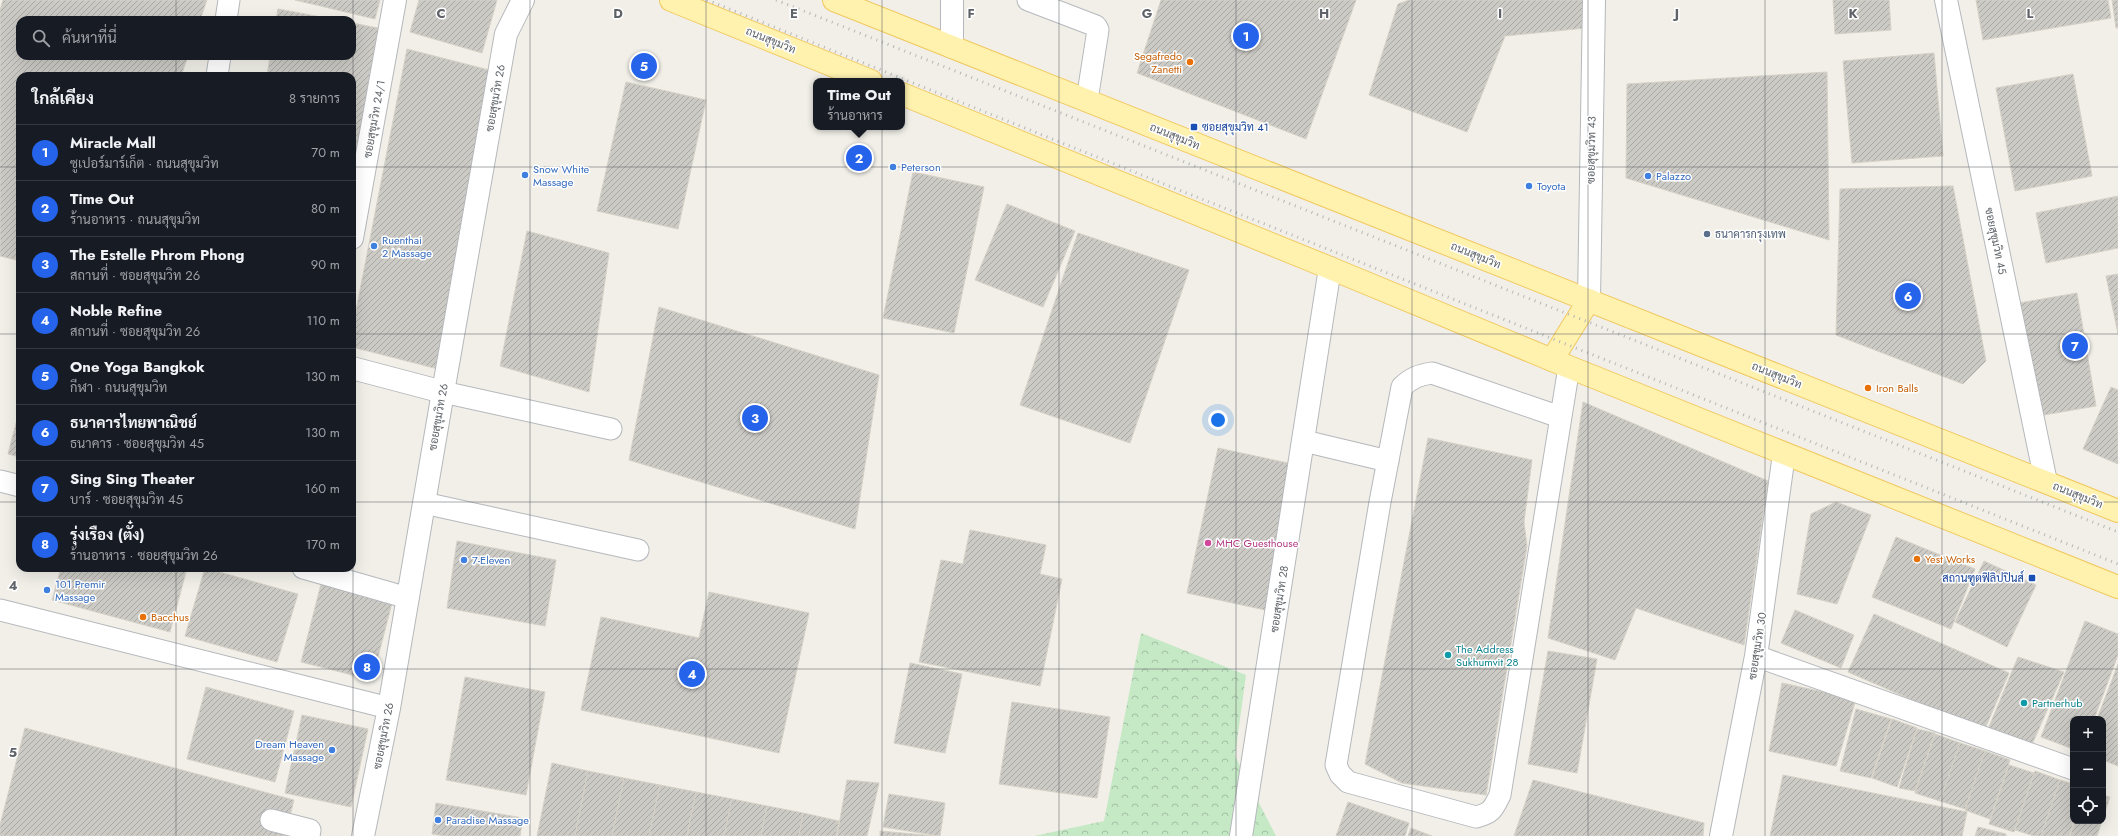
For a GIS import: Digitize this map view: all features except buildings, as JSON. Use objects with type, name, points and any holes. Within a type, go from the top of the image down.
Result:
[{"type":"main road","name":"ถนนสุขุมวิท","points":[[671,0],[864,78]]},
{"type":"main road","name":"ถนนสุขุมวิท","points":[[834,0],[2118,511]]},
{"type":"main road","points":[[905,95],[1330,268],[1560,364],[2118,587]]},
{"type":"main road","points":[[1560,364],[1589,300]]},
{"type":"street","name":"ซอยสุขุมวิท 24/1","points":[[356,216],[395,0]]},
{"type":"street","name":"ซอยสุขุมวิท 26","points":[[363,836],[389,708],[442,392],[506,34],[523,0]]},
{"type":"street","points":[[952,0],[952,47]]},
{"type":"street","name":"ซอยสุขุมวิท 43","points":[[1589,300],[1594,0]]},
{"type":"street","name":"ซอยสุขุมวิท 45","points":[[1946,0],[2046,482]]},
{"type":"street","name":"ซอยสุขุมวิท 28","points":[[1241,836],[1330,268]]},
{"type":"street","points":[[356,369],[442,392]]},
{"type":"street","name":"ซอยสุขุมวิท 30","points":[[1721,836],[1756,656],[1784,454]]},
{"type":"lane","points":[[227,16],[229,0]]},
{"type":"lane","points":[[1028,0],[1096,26],[1098,30],[1087,100]]},
{"type":"lane","points":[[218,72],[219,60]]},
{"type":"lane","points":[[1560,364],[1560,417],[1500,795],[1488,814],[1476,817],[1348,782],[1340,774],[1336,765],[1380,502],[1402,387],[1410,379],[1421,374],[1432,373],[1560,417]]},
{"type":"lane","points":[[442,392],[611,429]]},
{"type":"lane","points":[[1304,441],[1388,461]]},
{"type":"lane","points":[[0,481],[16,485]]},
{"type":"lane","points":[[424,503],[638,550]]},
{"type":"lane","points":[[317,572],[408,598]]},
{"type":"lane","points":[[0,610],[389,708]]},
{"type":"lane","points":[[1756,656],[2070,768]]},
{"type":"lane","points":[[271,824],[310,830],[309,836]]},
{"type":"green space","points":[[1141,633],[1246,675],[1235,756],[1276,836],[1034,836],[1104,821]]},
{"type":"railway","points":[[707,0],[901,78]]},
{"type":"railway","points":[[776,0],[2118,532]]},
{"type":"railway","points":[[905,80],[2118,564]]},
{"type":"place","name":"Miracle Mall","points":[[1246,36]]},
{"type":"place","name":"Segafredo Zanetti","points":[[1190,62]]},
{"type":"place","name":"One Yoga Bangkok","points":[[644,66]]},
{"type":"place","name":"ซอยสุขุมวิท 41","points":[[1194,127]]},
{"type":"place","name":"Time Out","points":[[859,158]]},
{"type":"place","name":"Peterson","points":[[893,167]]},
{"type":"place","name":"Snow White Massage","points":[[525,175]]},
{"type":"place","name":"Palazzo","points":[[1648,176]]},
{"type":"place","name":"Toyota","points":[[1529,186]]},
{"type":"place","name":"ธนาคารกรุงเทพ","points":[[1707,234]]},
{"type":"place","name":"Ruenthai 2 Massage","points":[[374,246]]},
{"type":"place","name":"ธนาคารไทยพาณิชย์","points":[[1908,296]]},
{"type":"place","name":"Sing Sing Theater","points":[[2075,346]]},
{"type":"place","name":"Iron Balls","points":[[1868,388]]},
{"type":"place","name":"The Estelle Phrom Phong","points":[[755,418]]},
{"type":"place","name":"MHC Guesthouse","points":[[1208,543]]},
{"type":"place","name":"Yest Works","points":[[1917,559]]},
{"type":"place","name":"7-Eleven","points":[[464,560]]},
{"type":"place","name":"สถานฑูตฟิลิปปินส์","points":[[2032,578]]},
{"type":"place","name":"101 Premir Massage","points":[[47,590]]},
{"type":"place","name":"Bacchus","points":[[143,617]]},
{"type":"place","name":"The Address Sukhumvit 28","points":[[1448,655]]},
{"type":"place","name":"รุ่งเรือง (ตั๋ง)","points":[[367,667]]},
{"type":"place","name":"Noble Refine","points":[[692,674]]},
{"type":"place","name":"Partnerhub","points":[[2024,703]]},
{"type":"place","name":"Dream Heaven Massage","points":[[332,750]]},
{"type":"place","name":"Paradise Massage","points":[[438,820]]}]
